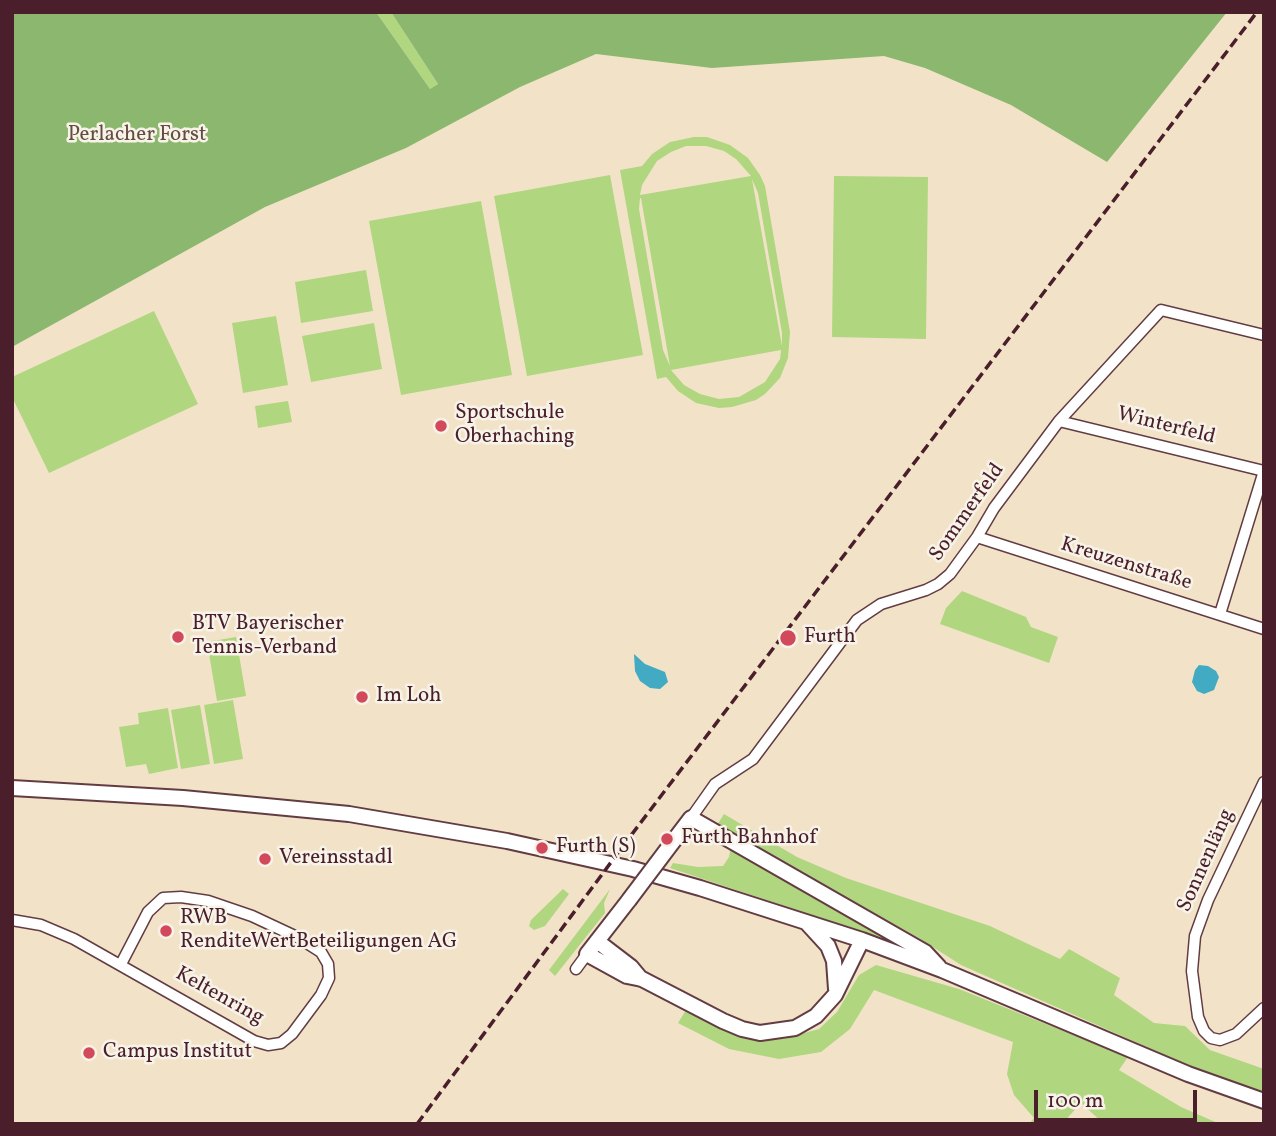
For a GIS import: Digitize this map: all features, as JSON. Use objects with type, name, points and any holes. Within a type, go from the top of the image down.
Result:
[{"type":"main road","points":[[12,788],[261,804],[417,824],[633,869],[805,920],[862,940],[942,970],[1188,1074],[1264,1101]]},
{"type":"main road","points":[[642,979],[627,976],[587,954],[691,818],[925,952],[942,970]]},
{"type":"main road","points":[[805,920],[828,946],[837,976],[835,995]]},
{"type":"main road","points":[[597,941],[642,979],[684,1003],[732,1025],[760,1033],[795,1028],[816,1016],[835,995],[862,940]]},
{"type":"street","name":"Sommerfeld","points":[[691,818],[715,784],[753,759],[857,620],[881,604],[938,584],[950,574],[994,508],[1059,421],[1160,310],[1264,335]]},
{"type":"street","name":"Winterfeld","points":[[1059,421],[1264,471]]},
{"type":"street","points":[[1220,614],[1264,471]]},
{"type":"street","name":"Kreuzenstraße","points":[[977,537],[1098,578],[1264,629]]},
{"type":"street","name":"Sonnenläng","points":[[1264,782],[1208,900],[1195,936],[1192,971],[1198,1017],[1203,1031],[1211,1038],[1228,1038],[1264,1008]]},
{"type":"street","name":"Keltenring","points":[[12,920],[28,921],[52,929],[121,964],[254,1041],[268,1045],[281,1044],[292,1034],[321,995],[328,978],[328,964],[321,952],[299,938],[252,916],[208,901],[181,897],[163,898],[148,912],[121,964]]},
{"type":"street","points":[[576,969],[587,954]]},
{"type":"green space","name":"Perlacher Forst","points":[[12,12],[376,12],[430,89],[438,84],[391,12],[1227,12],[1107,162],[1011,105],[925,68],[884,56],[712,68],[596,54],[520,87],[406,148],[265,207],[12,347]]},
{"type":"green space","points":[[376,12],[391,12],[438,84],[430,89]]},
{"type":"green space","points":[[707,137],[730,145],[748,158],[765,186],[790,332],[788,358],[780,378],[765,394],[756,400],[732,407],[719,408],[696,403],[678,391],[666,377],[657,379],[620,170],[642,166],[652,154],[670,142]],"holes":[[[686,146],[706,146],[724,151],[736,159],[751,176],[640,195],[642,185],[657,161]],[[752,179],[758,193],[782,346]],[[641,198],[670,366],[663,350],[639,209]],[[781,350],[780,359],[765,382],[739,397],[719,399],[700,394],[684,385],[671,370]]]},
{"type":"green space","points":[[610,175],[643,355],[527,376],[494,196]]},
{"type":"green space","points":[[834,176],[928,177],[926,339],[832,337]]},
{"type":"green space","points":[[481,201],[512,375],[401,395],[369,221]]},
{"type":"green space","points":[[366,270],[373,311],[301,323],[295,282]]},
{"type":"green space","points":[[154,311],[198,404],[49,473],[12,397],[12,377]]},
{"type":"green space","points":[[276,316],[288,385],[243,393],[232,323]]},
{"type":"green space","points":[[374,323],[382,369],[311,382],[302,336]]},
{"type":"green space","points":[[288,401],[292,422],[258,428],[255,406]]},
{"type":"green space","points":[[962,591],[1026,617],[1031,627],[1058,637],[1049,663],[940,624],[946,608]]},
{"type":"green space","points":[[236,637],[246,696],[217,701],[207,642]]},
{"type":"green space","points":[[233,700],[243,759],[214,764],[204,705]]},
{"type":"green space","points":[[200,705],[210,764],[181,769],[171,710]]},
{"type":"green space","points":[[168,708],[178,768],[149,774],[146,764],[126,767],[119,727],[139,724],[138,713]]},
{"type":"green space","points":[[724,814],[797,857],[846,878],[990,926],[1060,959],[1069,949],[1120,978],[1114,995],[1154,1023],[1185,1026],[1210,1050],[1264,1069],[1264,1093],[1190,1066],[961,965],[919,938],[717,825]]},
{"type":"green space","points":[[731,847],[902,945],[670,868],[673,863],[698,867],[723,866]]},
{"type":"green space","points":[[563,889],[569,894],[545,926],[534,930],[529,926],[531,920]]},
{"type":"green space","points":[[610,889],[604,903],[605,913],[555,976],[549,970]]},
{"type":"green space","points":[[876,965],[959,989],[1128,1057],[1119,1070],[1181,1107],[1220,1124],[1104,1124],[1081,1103],[1062,1124],[1029,1124],[1034,1118],[1014,1095],[1007,1074],[1013,1042],[874,990],[850,1029],[821,1052],[779,1059],[729,1049],[678,1023],[686,1010],[734,1032],[763,1039],[793,1036],[819,1029],[837,1012],[859,975]]},
{"type":"water","points":[[634,654],[645,664],[665,672],[668,682],[660,689],[650,688],[640,681],[635,671]]},
{"type":"water","points":[[1199,665],[1208,666],[1216,671],[1219,677],[1214,690],[1204,694],[1197,691],[1192,682]]},
{"type":"railway","points":[[417,1124],[629,838],[1257,12]]},
{"type":"place","name":"Sportschule Oberhaching","points":[[441,426]]},
{"type":"place","name":"BTV Bayerischer Tennis-Verband","points":[[178,637]]},
{"type":"place","name":"Furth","points":[[788,638]]},
{"type":"place","name":"Im Loh","points":[[362,697]]},
{"type":"place","name":"Furth Bahnhof","points":[[667,839]]},
{"type":"place","name":"Furth (S)","points":[[542,848]]},
{"type":"place","name":"Vereinsstadl","points":[[265,859]]},
{"type":"place","name":"RWB RenditeWertBeteiligungen AG","points":[[166,931]]},
{"type":"place","name":"Campus Institut","points":[[89,1053]]}]
